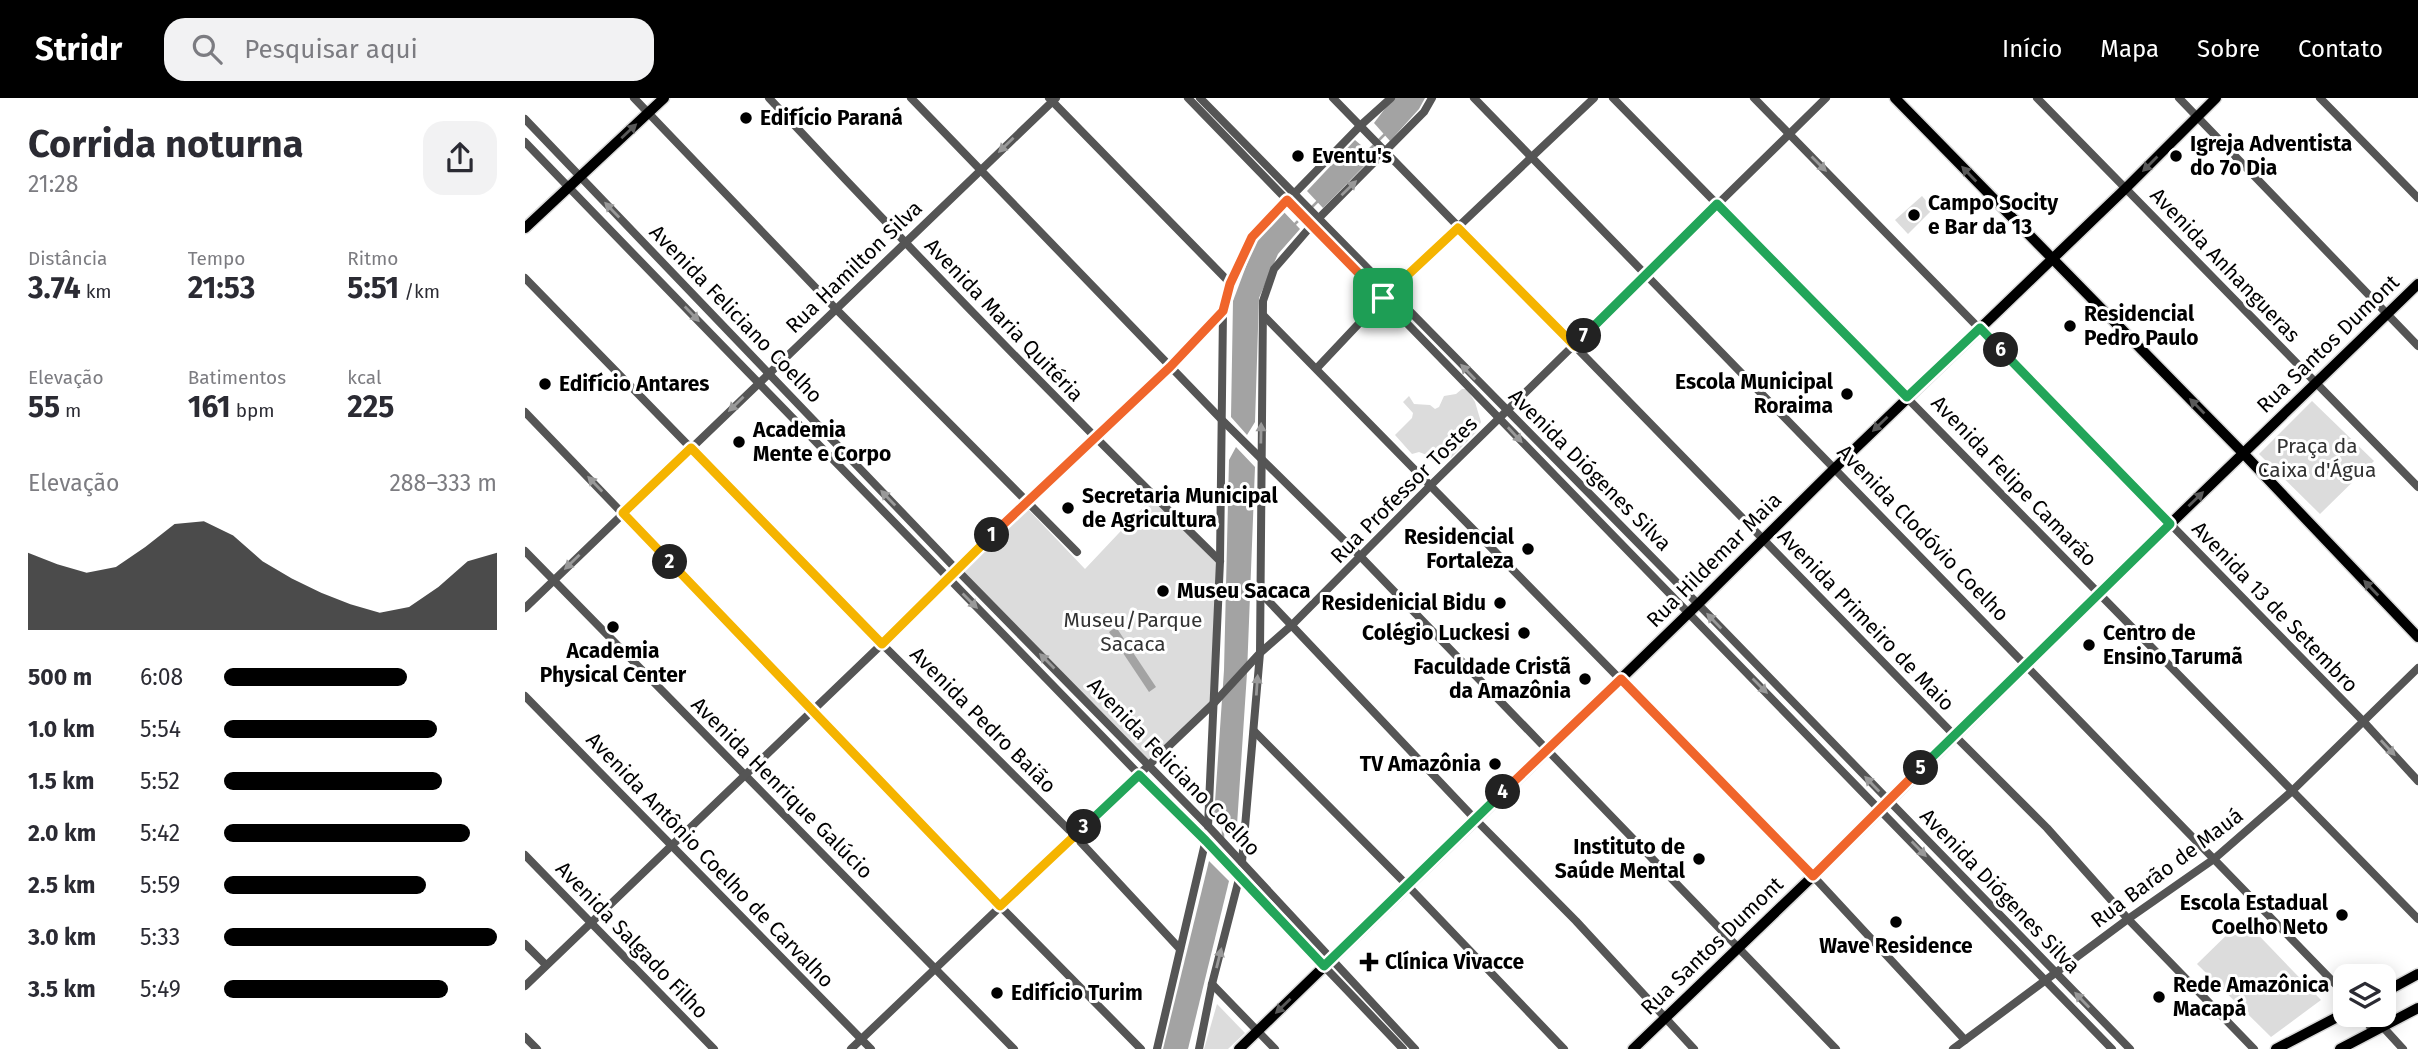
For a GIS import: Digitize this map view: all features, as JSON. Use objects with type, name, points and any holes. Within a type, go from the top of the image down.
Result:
[{"type":"main road","points":[[525,228],[664,98]]},
{"type":"main road","points":[[1895,98],[2243,453],[2418,637]]},
{"type":"main road","name":"Rua Hildemar Maia","points":[[1239,1049],[1546,749],[1689,614],[1907,397],[2215,98]]},
{"type":"main road","name":"Rua Santos Dumont","points":[[1633,1049],[2418,284]]},
{"type":"main road","points":[[2396,986],[2418,974]]},
{"type":"main road","points":[[2340,1049],[2418,1008]]},
{"type":"main road","points":[[2276,1049],[2333,1019]]},
{"type":"street","points":[[634,98],[836,309],[1077,552]]},
{"type":"street","name":"Avenida Maria Quitéria","points":[[769,98],[905,243],[1094,437],[1220,561]]},
{"type":"street","points":[[911,98],[1221,420],[1361,557],[1836,1049]]},
{"type":"street","name":"Avenida Diógenes Silva","points":[[1188,98],[1294,200]]},
{"type":"street","name":"Avenida Diógenes Silva","points":[[1200,98],[1383,298],[1698,604],[2130,1049]]},
{"type":"street","name":"Avenida Primeiro de Maio","points":[[1333,98],[1954,736],[2047,828],[2129,919],[2254,1049]]},
{"type":"street","points":[[1157,1049],[1211,829],[1217,700],[1223,311],[1230,284],[1252,237],[1294,200],[1391,98]]},
{"type":"street","points":[[1199,1049],[1242,862],[1254,731],[1260,653],[1263,301],[1274,269],[1312,219],[1424,112],[1432,98]]},
{"type":"street","name":"Avenida Clodóvio Coelho","points":[[1474,98],[2333,982]]},
{"type":"street","points":[[1317,368],[1383,298],[1594,98]]},
{"type":"street","name":"Avenida Felipe Camarão","points":[[1613,98],[2418,919]]},
{"type":"street","name":"Avenida 13 de Setembro","points":[[1754,98],[2363,721],[2418,781]]},
{"type":"street","name":"Rua Professor Tostes","points":[[851,1049],[1217,700],[1260,653],[1292,625],[1826,98]]},
{"type":"street","name":"Avenida Anhangueras","points":[[2037,98],[2418,487]]},
{"type":"street","points":[[2179,98],[2418,346]]},
{"type":"street","points":[[2320,98],[2418,198]]},
{"type":"street","points":[[1052,99],[1230,284]]},
{"type":"street","name":"Rua Hamilton Silva","points":[[525,608],[1052,99]]},
{"type":"street","name":"Avenida Feliciano Coelho","points":[[525,119],[1009,624],[1234,853],[1403,1049]]},
{"type":"street","name":"Avenida Feliciano Coelho","points":[[525,142],[1239,877],[1415,1049]]},
{"type":"street","name":"Avenida Diógenes Silva","points":[[1312,219],[1391,292],[1589,513],[2112,1049]]},
{"type":"street","points":[[663,284],[673,274]]},
{"type":"street","name":"Avenida Pedro Baião","points":[[525,278],[882,644],[1075,836],[1180,949]]},
{"type":"street","points":[[525,986],[882,644],[1025,501],[1170,367],[1223,311]]},
{"type":"street","points":[[1264,316],[1813,876],[1965,1040]]},
{"type":"street","points":[[525,412],[1141,1049]]},
{"type":"street","points":[[849,477],[859,467]]},
{"type":"street","points":[[1589,513],[1598,504]]},
{"type":"street","name":"Avenida Henrique Galúcio","points":[[525,551],[1014,1049]]},
{"type":"street","points":[[1260,592],[1475,819],[1576,921],[1694,1049]]},
{"type":"street","points":[[1001,632],[1009,624]]},
{"type":"street","name":"Rua Barão de Mauá","points":[[1953,1049],[2214,859],[2291,792],[2418,668]]},
{"type":"street","name":"Avenida Antônio Coelho de Carvalho","points":[[525,696],[871,1049]]},
{"type":"street","points":[[1781,707],[1790,700]]},
{"type":"street","points":[[1254,731],[1564,1049]]},
{"type":"street","name":"Avenida Salgado Filho","points":[[525,855],[714,1049]]},
{"type":"street","points":[[1943,874],[1951,866]]},
{"type":"street","points":[[525,944],[546,965]]},
{"type":"street","points":[[1212,984],[1275,1049]]},
{"type":"street","points":[[2377,1028],[2403,1049]]},
{"type":"street","points":[[525,1037],[537,1049]]},
{"type":"green space","name":"Campo Socity e Bar da 13","points":[[1922,196],[1933,209],[1908,234],[1895,220]]},
{"type":"green space","points":[[1467,389],[1475,402],[1481,422],[1476,432],[1451,458],[1436,454],[1432,457],[1419,452],[1412,454],[1395,435],[1412,418],[1413,413],[1403,402],[1409,396],[1414,404],[1430,405],[1435,409],[1439,407],[1444,396],[1456,394]]},
{"type":"green space","name":"Praça da Caixa d'Água","points":[[2312,401],[2374,461],[2320,514],[2259,454]]},
{"type":"green space","name":"Museu/Parque Sacaca","points":[[1151,499],[1218,563],[1210,703],[1149,764],[960,571],[1025,506],[1085,569]]},
{"type":"green space","points":[[2243,919],[2321,1000],[2271,1037],[2197,964]]},
{"type":"green space","points":[[1217,1004],[1245,1033],[1228,1049],[1204,1049]]},
{"type":"shaded area","points":[[1393,98],[1425,98],[1419,109],[1390,141],[1374,123]]},
{"type":"shaded area","points":[[1355,140],[1374,156],[1323,208],[1307,191]]},
{"type":"shaded area","points":[[1282,210],[1300,229],[1278,254],[1259,298],[1255,422],[1247,435],[1231,417],[1233,301],[1254,245]]},
{"type":"shaded area","points":[[1236,447],[1255,467],[1247,673],[1236,840],[1214,817],[1224,670],[1229,460]]},
{"type":"shaded area","points":[[1116,627],[1156,687],[1149,692],[1109,632]]},
{"type":"shaded area","points":[[1209,861],[1229,881],[1188,1049],[1163,1049]]},
{"type":"waterway","points":[[1366,153],[1386,133]]},
{"type":"waterway","points":[[1294,225],[1319,200]]},
{"type":"waterway","points":[[1223,824],[1223,838]]},
{"type":"place","name":"Edifício Paraná","points":[[746,118]]},
{"type":"place","name":"Eventu's","points":[[1298,156]]},
{"type":"place","name":"Igreja Adventista do 7o Dia","points":[[2176,156]]},
{"type":"place","name":"Campo Socity e Bar da 13","points":[[1914,215]]},
{"type":"place","name":"Residencial Pedro Paulo","points":[[2070,326]]},
{"type":"place","name":"Edifício Antares","points":[[545,384]]},
{"type":"place","name":"Escola Municipal Roraima","points":[[1847,394]]},
{"type":"place","name":"Academia Mente e Corpo","points":[[739,442]]},
{"type":"place","name":"Secretaria Municipal de Agricultura","points":[[1068,508]]},
{"type":"place","name":"Residencial Fortaleza","points":[[1528,549]]},
{"type":"place","name":"Museu Sacaca","points":[[1163,591]]},
{"type":"place","name":"Residenicial Bidu","points":[[1500,603]]},
{"type":"place","name":"Academia Physical Center","points":[[613,627]]},
{"type":"place","name":"Colégio Luckesi","points":[[1524,633]]},
{"type":"place","name":"Centro de Ensino Tarumã","points":[[2089,645]]},
{"type":"place","name":"Faculdade Cristã da Amazônia","points":[[1585,679]]},
{"type":"place","name":"TV Amazônia","points":[[1495,764]]},
{"type":"place","name":"Instituto de Saúde Mental","points":[[1699,859]]},
{"type":"place","name":"Escola Estadual Coelho Neto","points":[[2342,915]]},
{"type":"place","name":"Wave Residence","points":[[1896,922]]},
{"type":"place","name":"Clínica Vivacce","points":[[1369,962]]},
{"type":"place","name":"Edifício Turim","points":[[997,993]]},
{"type":"place","name":"Rede Amazônica Macapá","points":[[2159,997]]},
{"type":"route","points":[[1287,200],[1383,298],[1458,228],[1575,346],[1717,204],[1907,397],[1980,328],[2170,524],[1813,876],[1621,679],[1324,966],[1206,841],[1139,775],[1000,906],[623,513],[691,448],[882,644],[1025,501],[1170,367],[1223,311],[1230,284],[1252,237],[1287,200]]}]
